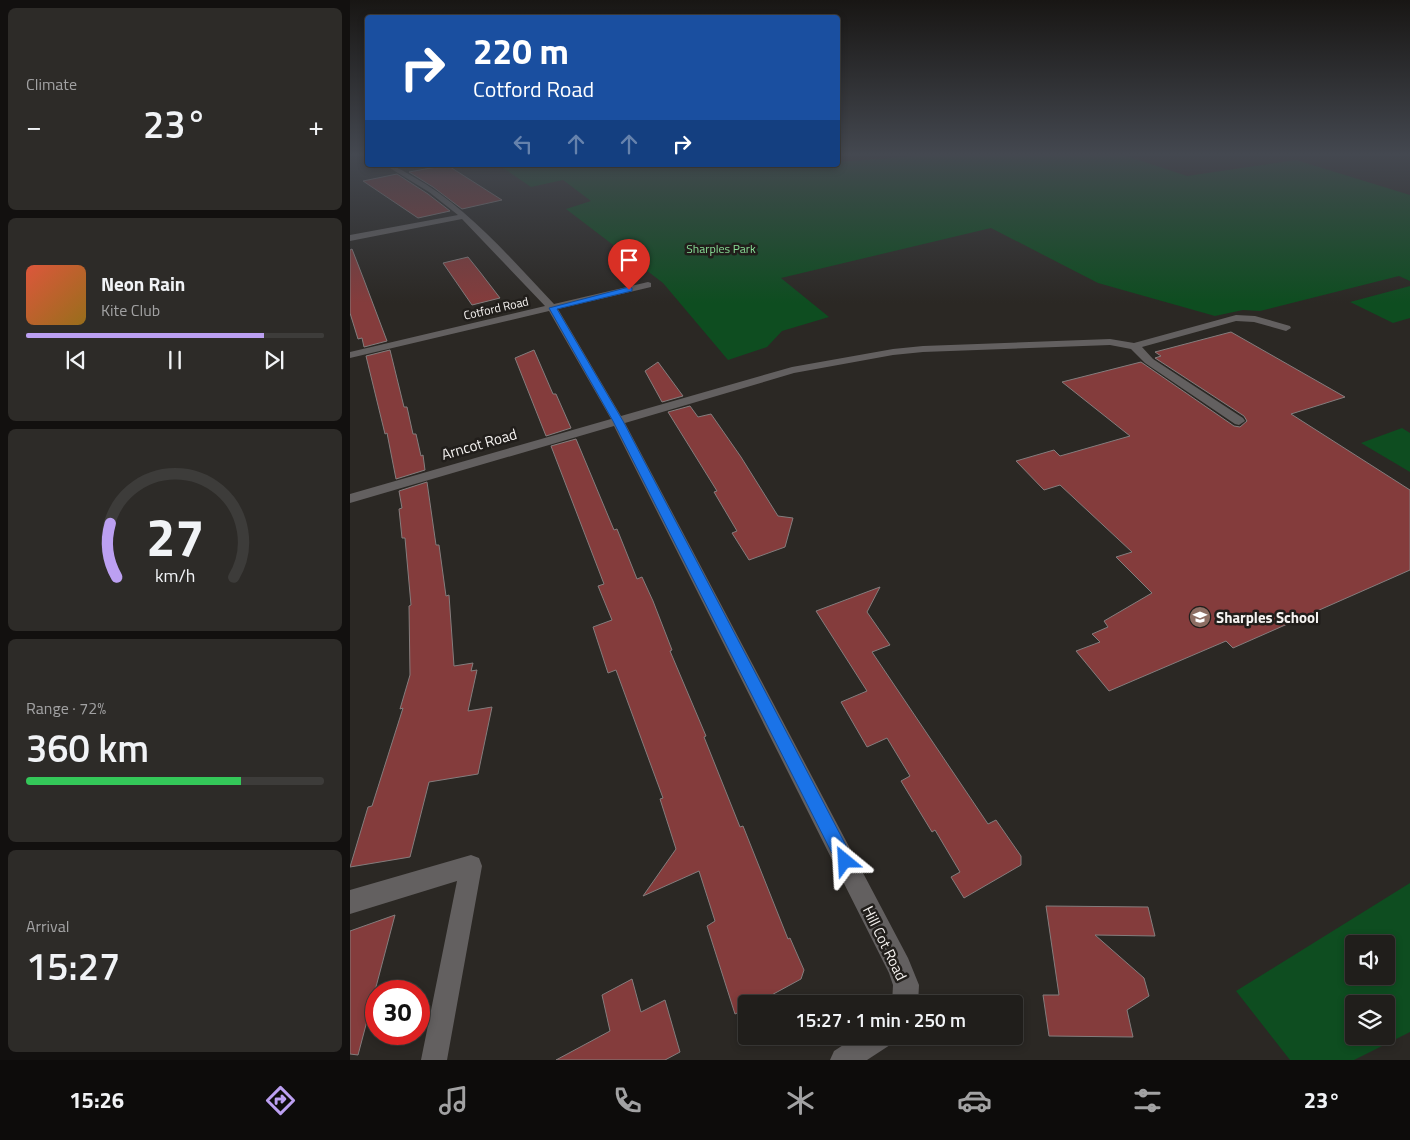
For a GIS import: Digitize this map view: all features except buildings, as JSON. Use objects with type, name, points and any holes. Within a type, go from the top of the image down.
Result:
[{"type":"street","name":"Hill Cot Road","points":[[450,204],[464,216],[552,308],[618,421],[899,967],[906,985],[905,995]]},
{"type":"street","points":[[350,238],[464,216]]},
{"type":"street","name":"Cotford Road","points":[[350,355],[648,285]]},
{"type":"street","points":[[1239,421],[1149,361],[1134,346],[1236,318],[1255,319],[1286,328]]},
{"type":"street","name":"Arncot Road","points":[[350,499],[792,370],[893,352],[977,346],[1110,342],[1134,346]]},
{"type":"street","points":[[350,902],[472,866],[434,1060]]},
{"type":"street","points":[[843,1060],[867,1045]]},
{"type":"green space","name":"Sharples Park","points":[[580,204],[1410,204],[1410,281],[1399,276],[1260,311],[1243,310],[1215,316],[1098,283],[991,228],[781,278],[829,317],[782,331],[767,347],[728,360],[663,283],[566,209]]},
{"type":"green space","points":[[1410,286],[1410,318],[1393,323],[1350,302]]},
{"type":"green space","points":[[1402,428],[1410,433],[1410,472],[1361,443]]},
{"type":"green space","points":[[1410,883],[1410,1032],[1395,1040],[1395,995],[1345,995],[1345,1045],[1384,1045],[1354,1060],[1290,1060],[1236,991]]},
{"type":"place","name":"Sharples School","points":[[1200,617]]},
{"type":"route","points":[[629,290],[552,308],[618,421],[845,861]]}]
